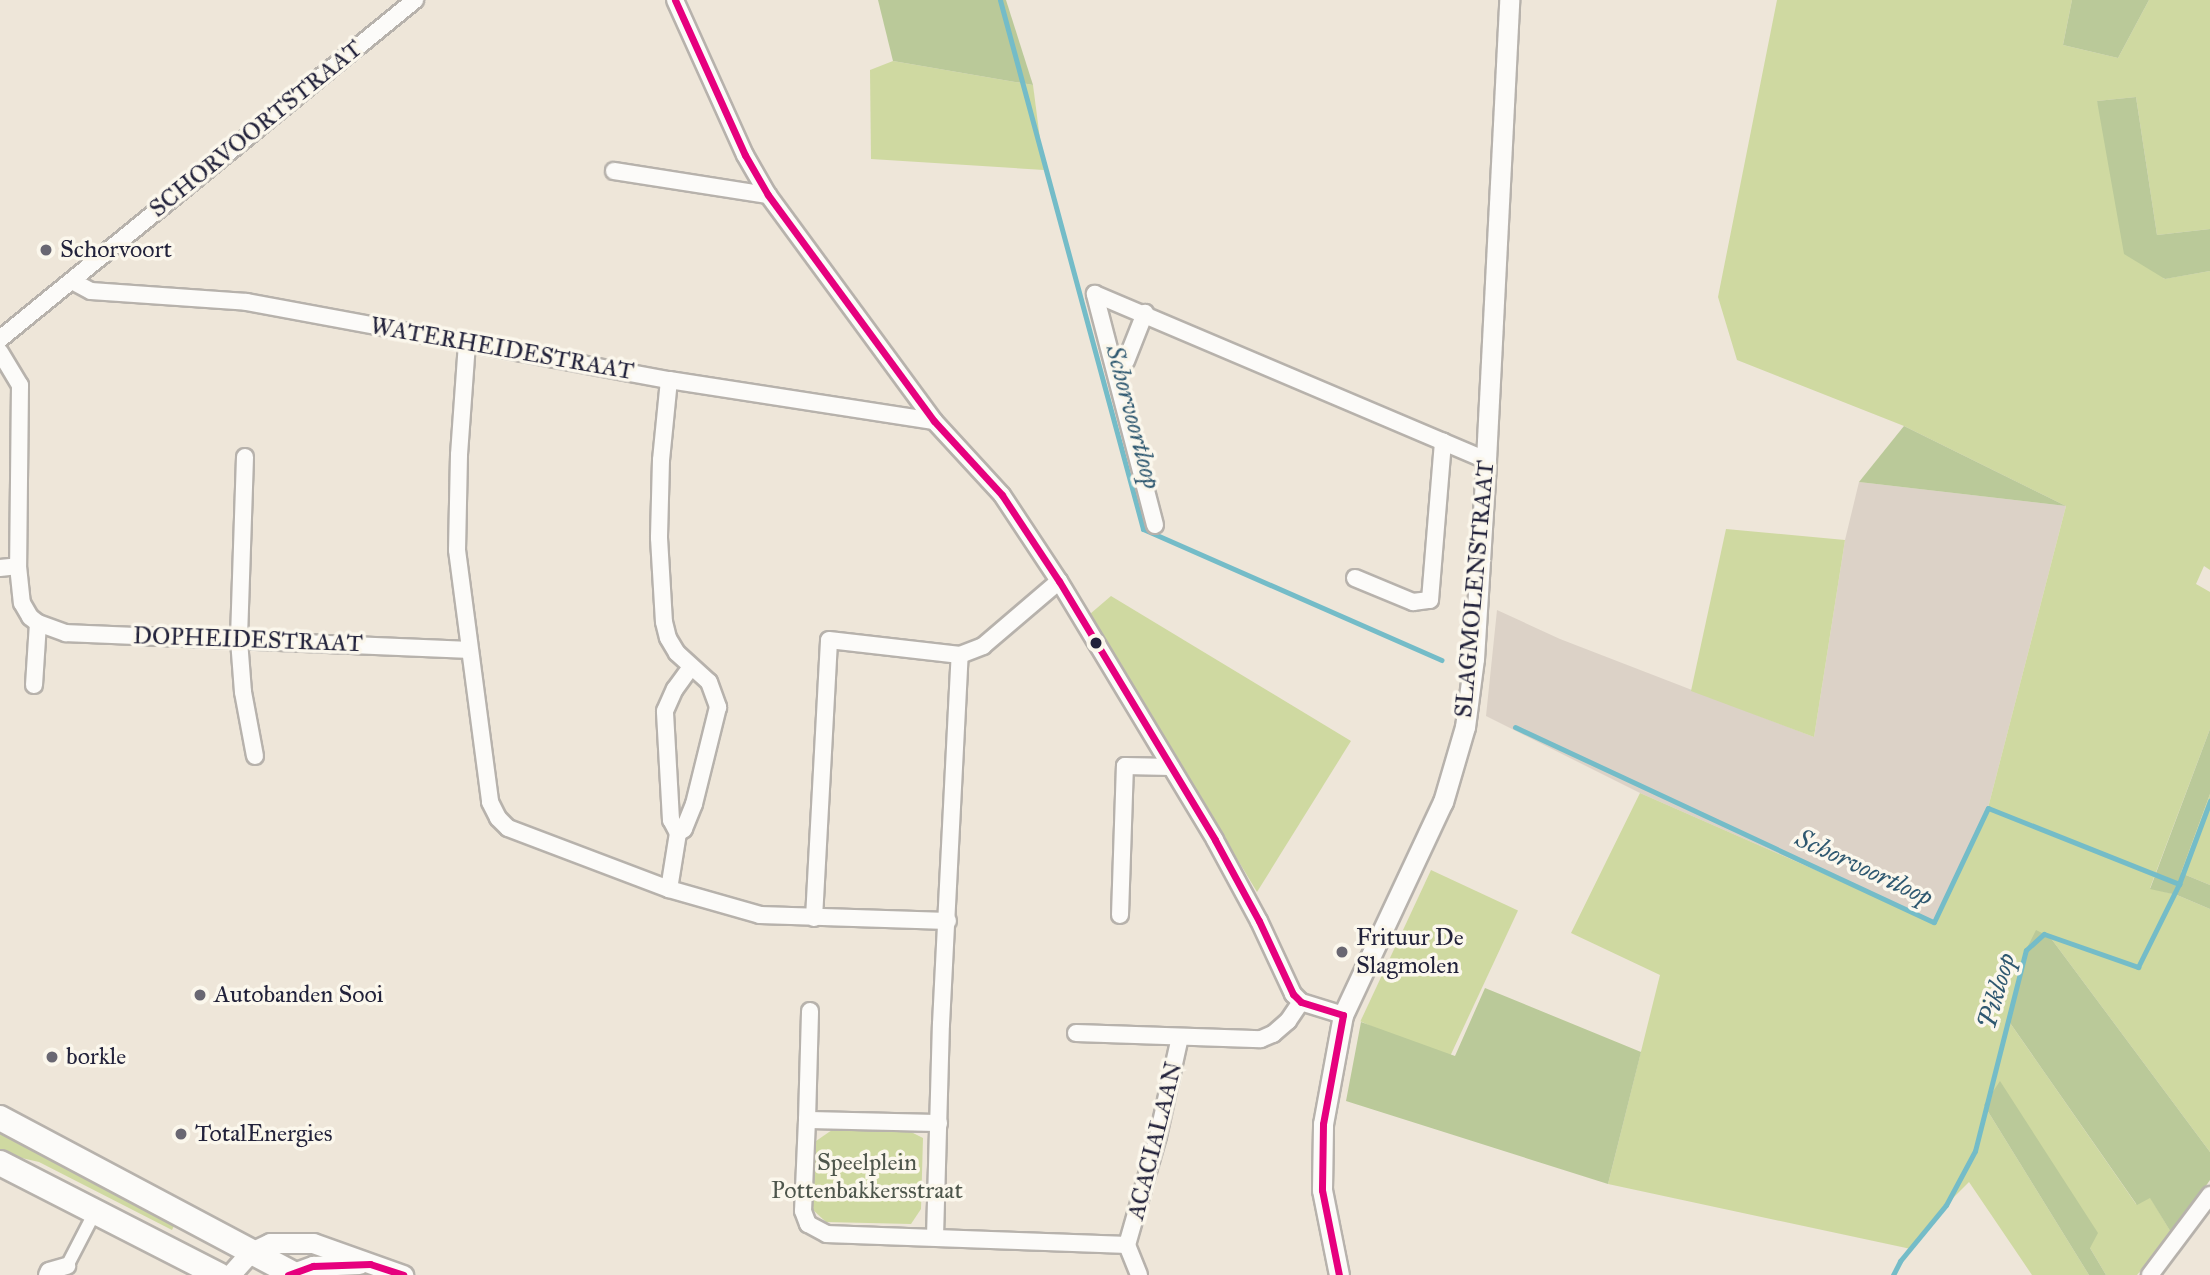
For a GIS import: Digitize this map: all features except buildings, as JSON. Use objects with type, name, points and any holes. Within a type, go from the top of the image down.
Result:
[{"type":"main road","points":[[0,1118],[291,1274]]},
{"type":"main road","points":[[0,1163],[219,1275]]},
{"type":"street","name":"SCHORVOORTSTRAAT","points":[[0,339],[415,0]]},
{"type":"street","points":[[675,0],[745,155],[768,195],[934,421],[1002,495],[1059,581],[1215,840],[1259,922],[1293,994],[1301,1002],[1343,1015]]},
{"type":"street","name":"SLAGMOLENSTRAAT","points":[[1339,1275],[1322,1191],[1322,1124],[1343,1015],[1443,802],[1465,727],[1474,659],[1509,0]]},
{"type":"street","points":[[614,171],[768,195]]},
{"type":"street","name":"WATERHEIDESTRAAT","points":[[72,281],[91,291],[247,302],[668,380],[934,421]]},
{"type":"street","points":[[1155,525],[1095,294],[1486,460]]},
{"type":"street","points":[[1126,361],[1145,313]]},
{"type":"street","points":[[467,343],[457,498],[457,550],[490,802],[498,818],[508,828],[669,889],[760,915],[948,921]]},
{"type":"street","points":[[0,352],[20,385],[18,566],[22,603],[34,620],[34,685]]},
{"type":"street","points":[[668,380],[661,460],[659,538],[664,622],[668,638],[691,667],[709,682],[718,707],[694,804],[684,829],[678,833]]},
{"type":"street","points":[[1355,578],[1413,603],[1430,600],[1443,442]]},
{"type":"street","points":[[245,457],[239,640],[243,692],[255,756]]},
{"type":"street","points":[[0,568],[18,566]]},
{"type":"street","points":[[814,918],[829,640],[960,655],[983,646],[1059,581]]},
{"type":"street","name":"DOPHEIDESTRAAT","points":[[34,620],[66,632],[469,650]]},
{"type":"street","points":[[936,1237],[960,655]]},
{"type":"street","points":[[669,889],[678,833],[671,820],[665,711],[691,667]]},
{"type":"street","points":[[1120,915],[1125,766],[1171,767]]},
{"type":"street","name":"ACACIALAAN","points":[[1076,1033],[1261,1039],[1273,1034],[1289,1021],[1301,1002]]},
{"type":"street","name":"ACACIALAAN","points":[[810,1010],[803,1211],[808,1224],[827,1234],[1127,1245]]},
{"type":"street","name":"ACACIALAAN","points":[[1139,1275],[1127,1245],[1158,1136],[1180,1037]]},
{"type":"street","points":[[807,1120],[939,1123]]},
{"type":"street","points":[[2150,1275],[2210,1195]]},
{"type":"street","points":[[47,1275],[49,1271],[68,1266],[96,1210]]},
{"type":"street","points":[[230,1275],[251,1252],[270,1243],[313,1243],[403,1275]]},
{"type":"street","points":[[291,1274],[313,1266],[370,1264]]},
{"type":"shaded area","points":[[1859,482],[2066,506],[1988,808],[1934,922],[1640,793],[1486,716],[1497,610],[1560,639],[1814,737],[1845,540]]},
{"type":"green space","points":[[878,0],[1006,0],[1033,85],[893,61]]},
{"type":"green space","points":[[1777,0],[2072,0],[2063,45],[2118,58],[2149,0],[2210,0],[2210,229],[2157,235],[2136,97],[2097,101],[2164,279],[2210,271],[2210,570],[2204,566],[2196,584],[2210,592],[2210,729],[2150,888],[2177,895],[2210,909],[2210,1152],[2050,937],[2008,1020],[2136,1204],[2150,1197],[2172,1234],[2137,1275],[2106,1275],[2090,1248],[1984,1105],[2089,1275],[2032,1275],[1969,1182],[1946,1205],[1911,1249],[1608,1184],[1660,975],[1571,933],[1640,793],[1934,922],[1988,808],[2066,506],[1904,426],[1737,360],[1718,297]]},
{"type":"green space","points":[[2072,0],[2149,0],[2118,58],[2063,45]]},
{"type":"green space","points":[[893,61],[1033,85],[1044,170],[871,159],[870,70]]},
{"type":"green space","points":[[2136,97],[2157,235],[2210,229],[2210,271],[2165,279],[2124,254],[2097,101]]},
{"type":"green space","points":[[1904,426],[2066,506],[1859,482]]},
{"type":"green space","points":[[1726,529],[1845,540],[1814,737],[1691,691]]},
{"type":"green space","points":[[1111,596],[1351,741],[1257,892],[1090,614]]},
{"type":"green space","points":[[2210,729],[2210,794],[2181,873],[2210,885],[2210,909],[2177,895],[2150,889]]},
{"type":"green space","points":[[2210,794],[2210,885],[2181,873]]},
{"type":"green space","points":[[1431,870],[1518,911],[1447,1062],[1360,1021]]},
{"type":"green space","points":[[2036,930],[2050,937],[2210,1152],[2210,1180],[2172,1234],[2150,1198],[2137,1205],[2008,1020],[2026,950]]},
{"type":"green space","points":[[1485,988],[1641,1052],[1608,1184],[1346,1101],[1361,1022],[1455,1056]]},
{"type":"green space","points":[[2000,1081],[2098,1233],[2090,1248],[2106,1275],[2089,1275],[1984,1105]]},
{"type":"green space","name":"Speelplein Pottenbakkersstraat","points":[[832,1130],[909,1131],[923,1138],[921,1209],[911,1224],[826,1222],[812,1209],[816,1141]]},
{"type":"green space","points":[[0,1132],[176,1222],[172,1230],[39,1162],[0,1153]]},
{"type":"waterway","name":"Schorvoortloop","points":[[1000,0],[1143,529],[1442,660]]},
{"type":"waterway","name":"Schorvoortloop","points":[[1515,727],[1934,922],[1988,808],[2179,884]]},
{"type":"waterway","name":"Pikloop","points":[[1893,1275],[1900,1261],[1946,1205],[1975,1151],[2026,950],[2044,934],[2138,967],[2179,884],[2210,801]]},
{"type":"transit line","points":[[675,0],[745,155],[768,195],[934,421],[1002,495],[1059,581],[1215,840],[1259,921],[1293,994],[1301,1002],[1343,1015],[1323,1124],[1322,1190],[1339,1275]]},
{"type":"transit line","points":[[288,1275],[313,1266],[370,1264],[403,1275]]},
{"type":"place","name":"Schorvoort","points":[[46,250]]},
{"type":"place","name":"Frituur De Slagmolen","points":[[1342,952]]},
{"type":"place","name":"Autobanden Sooi","points":[[200,995]]},
{"type":"place","name":"borkle","points":[[52,1057]]},
{"type":"place","name":"TotalEnergies","points":[[181,1134]]}]
